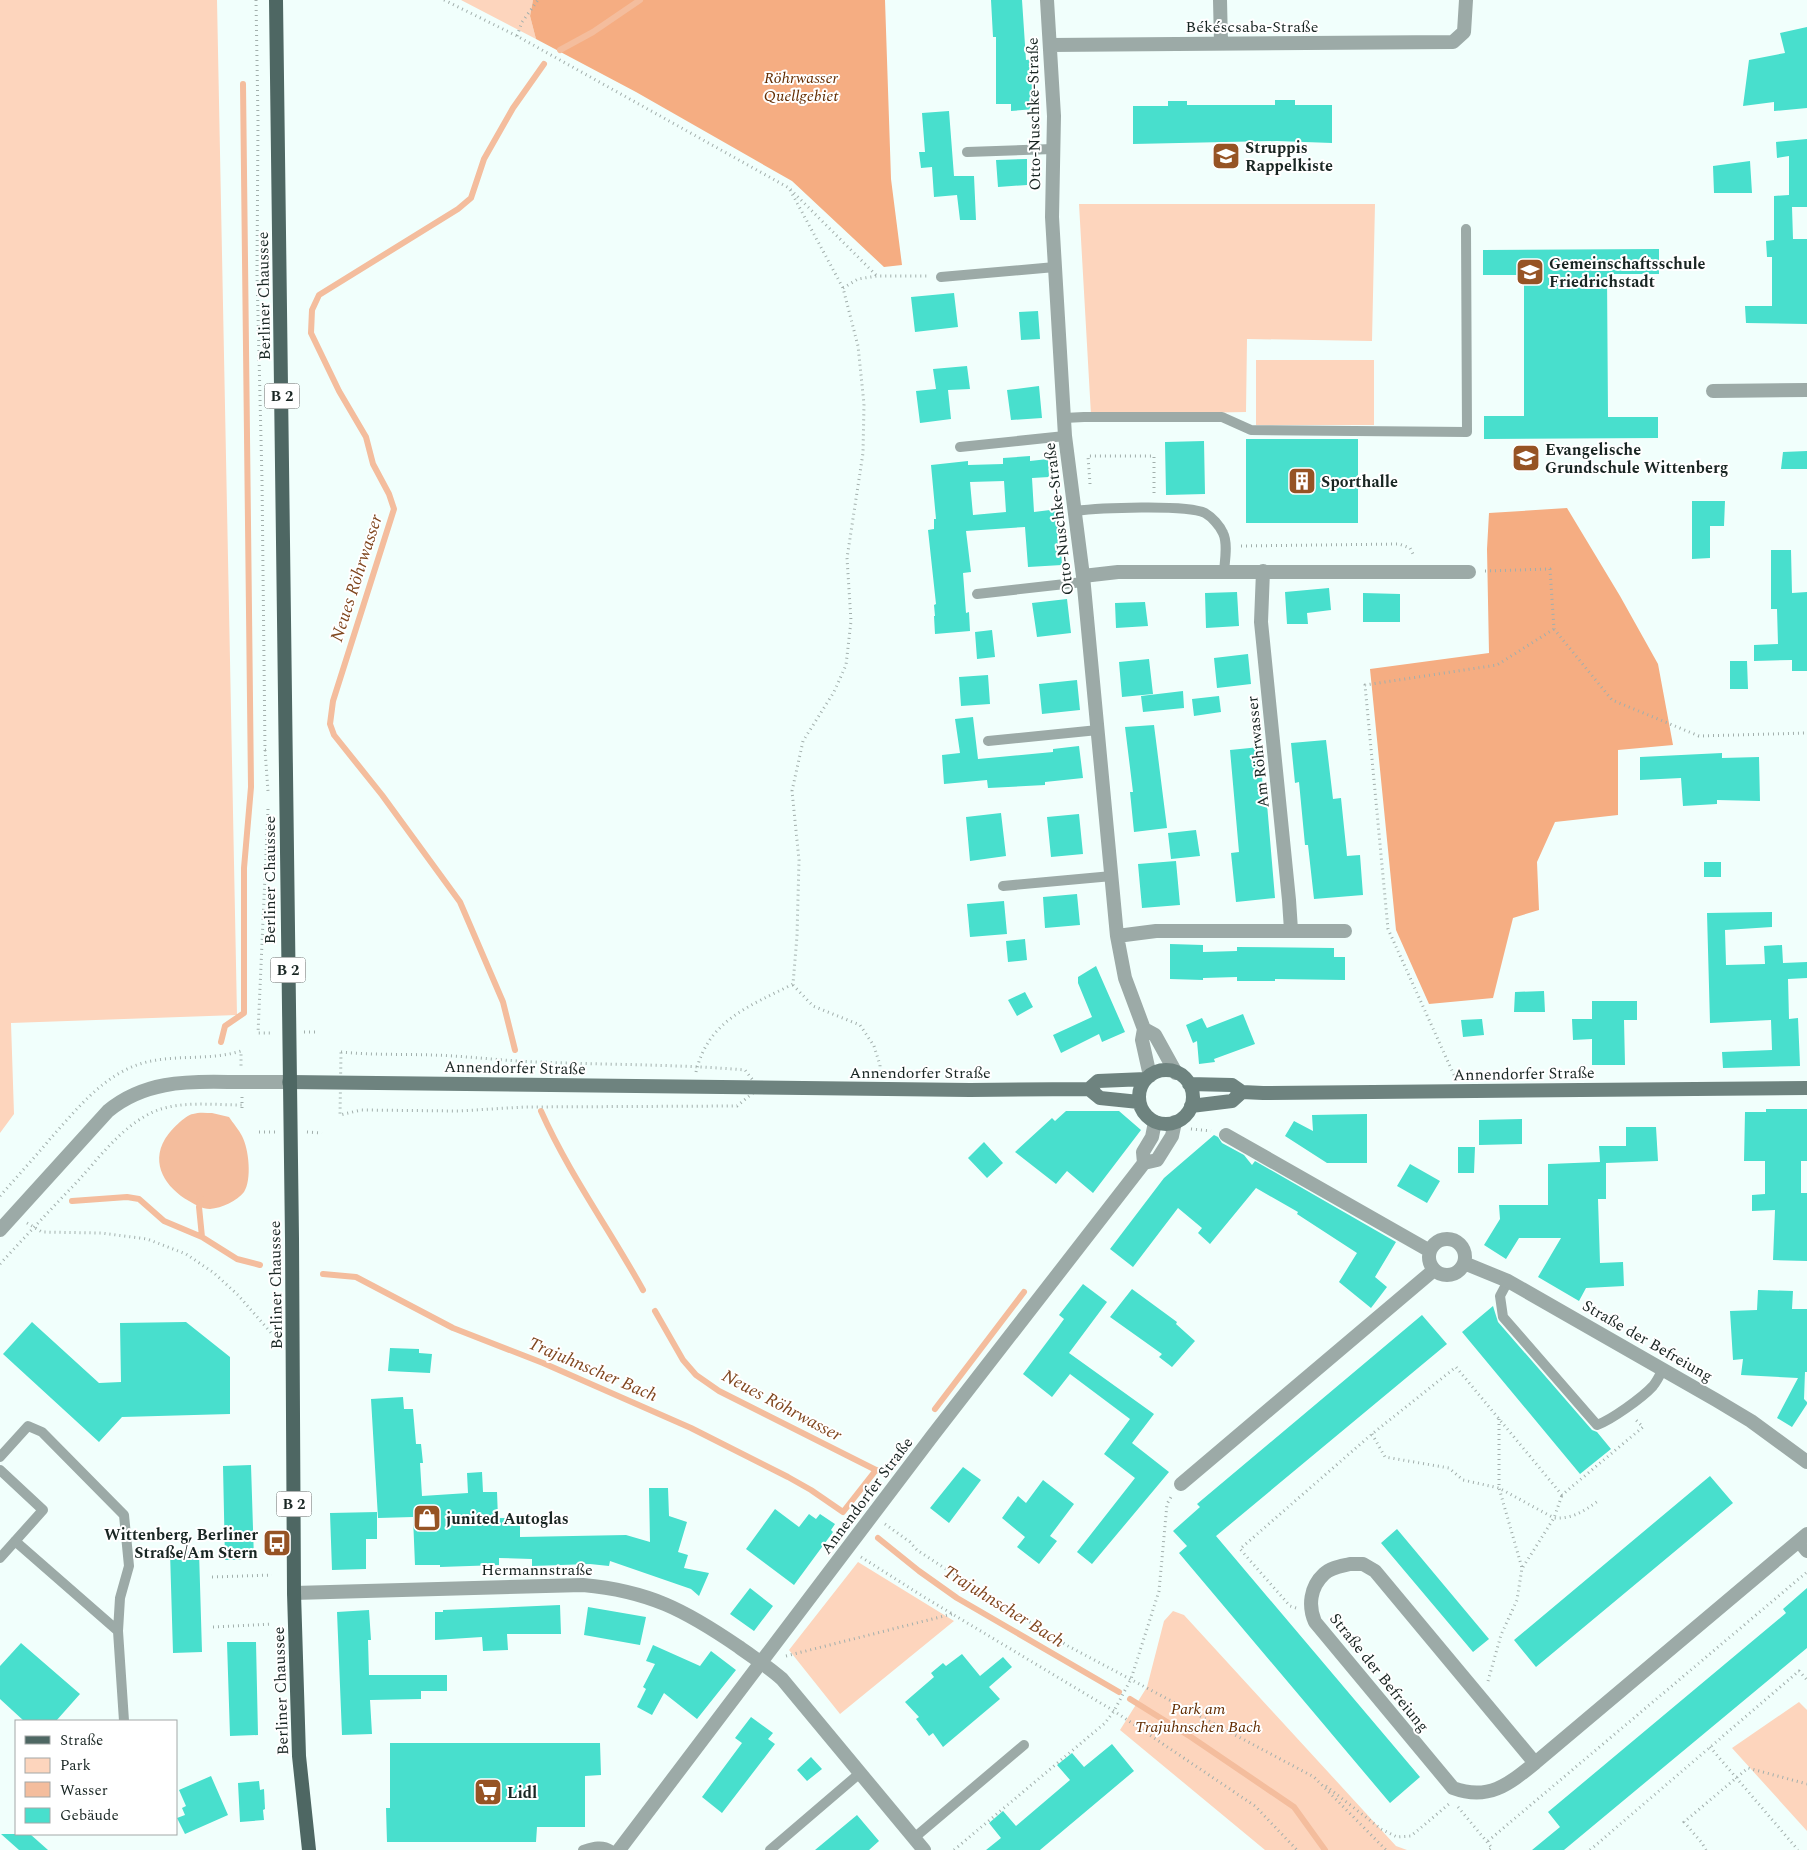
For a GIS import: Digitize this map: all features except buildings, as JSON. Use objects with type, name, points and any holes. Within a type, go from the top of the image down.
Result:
[{"type":"main road","name":"Berliner Chaussee","points":[[276,0],[286,748],[294,1594],[299,1756],[309,1850]]},
{"type":"main road","points":[[1165,1070],[1176,1073],[1188,1084],[1192,1094],[1191,1106],[1184,1117],[1175,1122],[1161,1124],[1155,1122],[1145,1114],[1139,1102],[1140,1090],[1148,1077],[1165,1070]]},
{"type":"main road","name":"Annendorfer Straße","points":[[1089,1090],[1098,1081],[1148,1077]]},
{"type":"main road","name":"Annendorfer Straße","points":[[289,1082],[880,1090],[1089,1090],[1100,1098],[1139,1102]]},
{"type":"main road","name":"Annendorfer Straße","points":[[1188,1084],[1232,1085],[1242,1092],[1807,1088]]},
{"type":"main road","name":"Annendorfer Straße","points":[[1191,1106],[1232,1101],[1242,1092]]},
{"type":"street","name":"Otto-Nuschke-Straße","points":[[1047,0],[1054,116],[1051,193],[1065,436],[1083,579],[1117,936],[1125,978],[1144,1030],[1142,1040],[1148,1077]]},
{"type":"street","points":[[1220,0],[1222,44]]},
{"type":"street","name":"Békéscsaba-Straße","points":[[1050,45],[1454,42],[1464,32],[1466,0]]},
{"type":"street","points":[[1713,391],[1807,390]]},
{"type":"street","name":"Am Röhrwasser","points":[[1263,571],[1261,622],[1291,930]]},
{"type":"street","points":[[1083,579],[1118,572],[1469,572]]},
{"type":"street","points":[[1117,936],[1156,931],[1345,931]]},
{"type":"street","name":"Otto-Nuschke-Straße","points":[[1144,1030],[1155,1035],[1176,1073]]},
{"type":"street","name":"Annendorfer Straße","points":[[0,1230],[108,1111],[130,1096],[142,1090],[158,1086],[192,1081],[289,1082]]},
{"type":"street","points":[[1155,1122],[1152,1137],[1143,1152],[1144,1163],[1157,1160],[1172,1136],[1175,1122]]},
{"type":"street","points":[[1226,1135],[1430,1251]]},
{"type":"street","name":"Annendorfer Straße","points":[[620,1850],[872,1515],[1144,1163]]},
{"type":"street","points":[[1453,1240],[1458,1243],[1464,1252],[1464,1263],[1461,1268],[1451,1275],[1439,1274],[1434,1270],[1429,1261],[1430,1251],[1437,1242],[1453,1240]]},
{"type":"street","name":"Straße der Befreiung","points":[[1464,1263],[1508,1281],[1663,1369],[1751,1421],[1807,1462]]},
{"type":"street","points":[[1181,1484],[1434,1270]]},
{"type":"street","name":"Straße der Befreiung","points":[[1535,1763],[1375,1571],[1364,1564],[1350,1564],[1335,1567],[1324,1573],[1310,1601],[1311,1613],[1316,1622],[1453,1788],[1466,1793],[1488,1792],[1509,1783],[1535,1763],[1804,1542]]},
{"type":"street","name":"Hermannstraße","points":[[294,1594],[564,1585],[600,1586],[644,1595],[667,1604],[692,1616],[761,1662],[782,1680],[924,1850]]},
{"type":"lane","points":[[967,152],[1053,149]]},
{"type":"lane","points":[[1064,418],[1084,416],[1222,417],[1251,430],[1467,432],[1466,229]]},
{"type":"lane","points":[[941,276],[1055,267]]},
{"type":"lane","points":[[960,447],[1065,436]]},
{"type":"lane","points":[[1075,512],[1092,509],[1191,509],[1206,513],[1219,525],[1225,535],[1224,571]]},
{"type":"lane","points":[[977,594],[1083,579]]},
{"type":"lane","points":[[988,741],[1098,730]]},
{"type":"lane","points":[[1003,886],[1112,876]]},
{"type":"lane","points":[[1508,1281],[1500,1296],[1503,1317],[1597,1425],[1606,1422],[1654,1385],[1663,1369]]},
{"type":"lane","points":[[0,1456],[28,1426],[42,1432],[124,1514],[129,1566],[120,1598],[118,1630],[124,1720]]},
{"type":"lane","points":[[0,1470],[43,1510],[0,1558]]},
{"type":"lane","points":[[15,1541],[118,1630]]},
{"type":"lane","points":[[914,1838],[1024,1745]]},
{"type":"lane","points":[[770,1850],[860,1773]]},
{"type":"lane","points":[[583,1850],[595,1846],[607,1847],[611,1850]]},
{"type":"path","points":[[256,0],[258,121],[256,272],[262,480],[265,750],[268,794]]},
{"type":"path","points":[[444,0],[517,36],[789,188],[877,276]]},
{"type":"path","points":[[517,36],[522,22],[538,0]]},
{"type":"path","points":[[789,188],[843,288],[858,346],[864,404],[863,454],[847,558],[852,620],[846,665],[834,692],[803,741],[792,791],[799,860],[797,936],[793,984],[813,1006],[860,1025],[874,1046],[880,1066],[880,1090]]},
{"type":"path","points":[[843,288],[858,279],[877,276],[941,276]]},
{"type":"path","points":[[1092,509],[1088,456],[1154,456],[1154,509]]},
{"type":"path","points":[[1225,546],[1399,544],[1410,548],[1418,571]]},
{"type":"path","points":[[1469,572],[1550,569],[1554,629],[1612,700],[1699,736],[1807,733]]},
{"type":"path","points":[[1462,1091],[1388,929],[1365,686],[1496,665],[1554,629]]},
{"type":"path","points":[[265,750],[286,748]]},
{"type":"path","points":[[258,1033],[268,812]]},
{"type":"path","points":[[692,1087],[697,1066],[706,1044],[734,1015],[793,984]]},
{"type":"path","points":[[340,1115],[361,1110],[737,1106],[759,1088],[745,1070],[697,1066],[536,1062],[460,1056],[370,1055],[341,1052]]},
{"type":"path","points":[[0,1264],[134,1122],[160,1109],[178,1106],[242,1105]]},
{"type":"path","points":[[14,1215],[42,1232],[101,1233],[147,1239],[186,1254],[214,1273],[238,1295],[272,1334]]},
{"type":"path","points":[[1311,1613],[1290,1606],[1240,1549],[1372,1434],[1456,1367],[1562,1495]]},
{"type":"path","points":[[1482,1700],[1501,1635],[1516,1600],[1522,1568],[1554,1518],[1562,1495],[1643,1427],[1626,1407]]},
{"type":"path","points":[[1499,1418],[1499,1488],[1522,1568]]},
{"type":"path","points":[[1372,1434],[1384,1457],[1449,1468],[1463,1480],[1499,1488],[1554,1518],[1577,1516],[1598,1501]]},
{"type":"path","points":[[954,1850],[1105,1723],[1114,1710],[1132,1679],[1159,1591],[1166,1504],[1181,1484]]},
{"type":"path","points":[[872,1515],[910,1542],[917,1550],[1068,1646],[1314,1777],[1381,1829],[1397,1837],[1411,1836],[1453,1801],[1488,1841],[1492,1848],[1490,1850]]},
{"type":"path","points":[[848,1548],[867,1562],[1114,1710],[1255,1806],[1297,1850]]},
{"type":"path","points":[[1488,1841],[1807,1572]]},
{"type":"path","points":[[212,1576],[272,1575]]},
{"type":"path","points":[[761,1662],[953,1614]]},
{"type":"path","points":[[213,1627],[272,1624]]},
{"type":"path","points":[[1590,1850],[1799,1671],[1807,1680]]},
{"type":"path","points":[[1710,1747],[1798,1850]]},
{"type":"path","points":[[1706,1850],[1684,1822],[1748,1768],[1807,1784]]},
{"type":"path","points":[[1314,1777],[1386,1850]]},
{"type":"green space","points":[[0,0],[217,0],[237,1015],[11,1023],[14,1114],[0,1133]]},
{"type":"green space","points":[[461,0],[533,0],[530,16],[536,39]]},
{"type":"green space","name":"Röhrwasser Quellgebiet","points":[[533,0],[885,0],[891,179],[902,265],[884,267],[792,181],[636,92],[536,39],[530,16]]},
{"type":"green space","points":[[1079,204],[1375,204],[1372,341],[1247,339],[1246,412],[1091,415]]},
{"type":"green space","points":[[1256,360],[1374,360],[1374,425],[1256,425]]},
{"type":"green space","points":[[1567,508],[1658,664],[1673,745],[1618,750],[1618,815],[1555,822],[1537,862],[1539,910],[1513,918],[1493,998],[1429,1004],[1396,930],[1370,669],[1489,653],[1487,549],[1489,513]]},
{"type":"green space","points":[[858,1562],[954,1621],[840,1714],[789,1650]]},
{"type":"green space","name":"Park am Trajuhnschen Bach","points":[[1173,1611],[1184,1615],[1396,1846],[1407,1850],[1265,1850],[1120,1730],[1147,1687],[1164,1621]]},
{"type":"green space","points":[[1799,1702],[1807,1710],[1807,1831],[1732,1748]]},
{"type":"water","points":[[195,1113],[212,1113],[229,1117],[241,1134],[246,1149],[249,1172],[246,1187],[241,1195],[229,1203],[210,1209],[197,1205],[173,1189],[163,1174],[159,1157],[165,1139],[182,1120]]},
{"type":"waterway","points":[[560,50],[593,32],[640,0]]},
{"type":"waterway","name":"Neues Röhrwasser","points":[[515,1050],[503,1002],[460,902],[382,795],[334,735],[330,724],[333,701],[394,509],[389,494],[373,464],[366,437],[339,391],[311,333],[312,310],[319,295],[458,209],[471,198],[484,159],[513,108],[544,64]]},
{"type":"waterway","points":[[221,1042],[225,1026],[244,1013],[244,868],[251,787],[243,84]]},
{"type":"waterway","name":"Neues Röhrwasser","points":[[541,1111],[577,1180],[643,1290]]},
{"type":"waterway","name":"Trajuhnscher Bach","points":[[72,1201],[127,1197],[139,1199],[164,1221],[202,1237],[237,1259],[260,1265]]},
{"type":"waterway","points":[[201,1199],[199,1207],[202,1237]]},
{"type":"waterway","name":"Trajuhnscher Bach","points":[[323,1274],[356,1277],[453,1328],[543,1363],[691,1428],[788,1477],[843,1512],[876,1470],[719,1391],[696,1375],[683,1360],[655,1311]]},
{"type":"waterway","points":[[935,1409],[1024,1292]]},
{"type":"waterway","points":[[876,1470],[885,1472],[898,1460]]},
{"type":"waterway","name":"Trajuhnscher Bach","points":[[878,1538],[957,1598],[1119,1692]]},
{"type":"waterway","name":"Trajuhnscher Bach","points":[[1130,1699],[1191,1737],[1294,1807],[1325,1850]]},
{"type":"place","name":"Struppis Rappelkiste","points":[[1226,156]]},
{"type":"place","name":"Gemeinschaftsschule Friedrichstadt","points":[[1530,272]]},
{"type":"place","name":"Evangelische Grundschule Wittenberg","points":[[1526,458]]},
{"type":"place","name":"Sporthalle","points":[[1302,481]]},
{"type":"place","name":"junited Autoglas","points":[[427,1518]]},
{"type":"place","name":"Wittenberg, Berliner Straße/Am Stern","points":[[277,1543]]},
{"type":"place","name":"Lidl","points":[[488,1792]]}]
